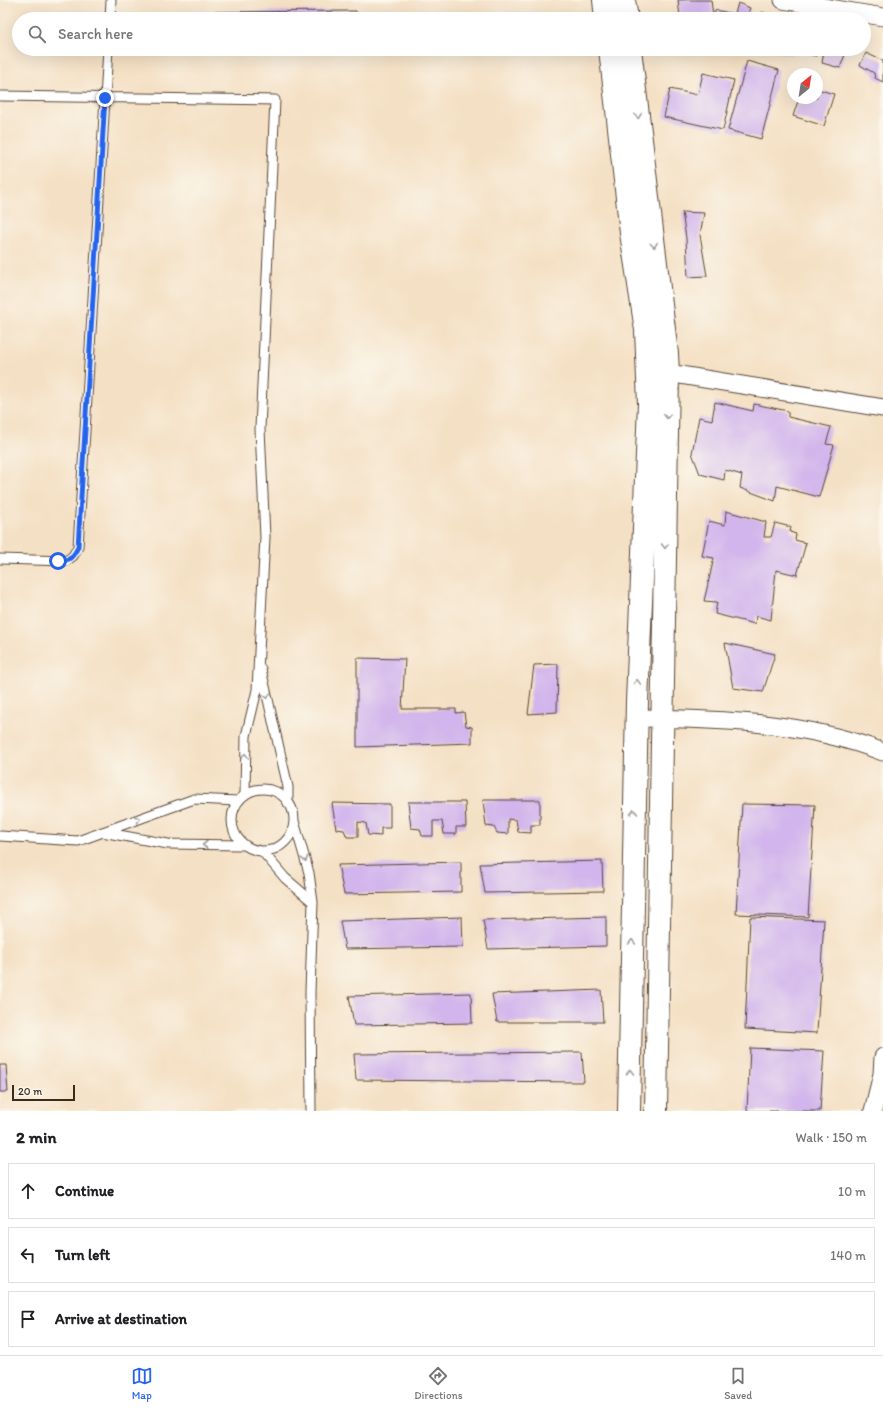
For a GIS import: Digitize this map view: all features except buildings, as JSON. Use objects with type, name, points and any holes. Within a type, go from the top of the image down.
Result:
[{"type":"main road","points":[[604,0],[605,12]]},
{"type":"main road","points":[[624,0],[625,12]]},
{"type":"main road","points":[[613,56],[624,85]]},
{"type":"main road","points":[[629,56],[624,85],[631,234],[646,330],[661,382],[662,719],[656,1111]]},
{"type":"main road","points":[[629,1111],[636,718],[648,404],[661,382]]},
{"type":"street","points":[[783,0],[854,12]]},
{"type":"street","points":[[871,15],[883,17]]},
{"type":"street","points":[[661,382],[883,408]]},
{"type":"street","points":[[636,718],[743,722],[775,725],[819,733],[868,746],[883,752]]},
{"type":"street","points":[[873,1111],[882,1074],[883,1057]]},
{"type":"lane","points":[[110,12],[111,0]]},
{"type":"lane","points":[[0,560],[66,561],[73,556],[78,547],[108,56]]},
{"type":"lane","points":[[0,96],[275,100],[260,429],[265,537],[256,690],[246,736],[242,798]]},
{"type":"lane","points":[[258,658],[288,787],[288,803]]},
{"type":"lane","points":[[294,821],[292,831],[288,839],[280,846],[272,850],[262,851],[244,845],[237,838],[233,829],[232,819],[233,810],[242,798],[254,791],[264,789],[273,791],[282,796],[288,803],[292,812],[309,873],[313,902],[310,992],[311,1111]]},
{"type":"lane","points":[[0,836],[78,841],[194,799],[242,798]]},
{"type":"lane","points":[[101,832],[168,844],[244,845]]},
{"type":"lane","points":[[262,851],[285,878],[313,902]]},
{"type":"route","points":[[58,561],[66,561],[73,556],[78,547],[105,98]]}]
